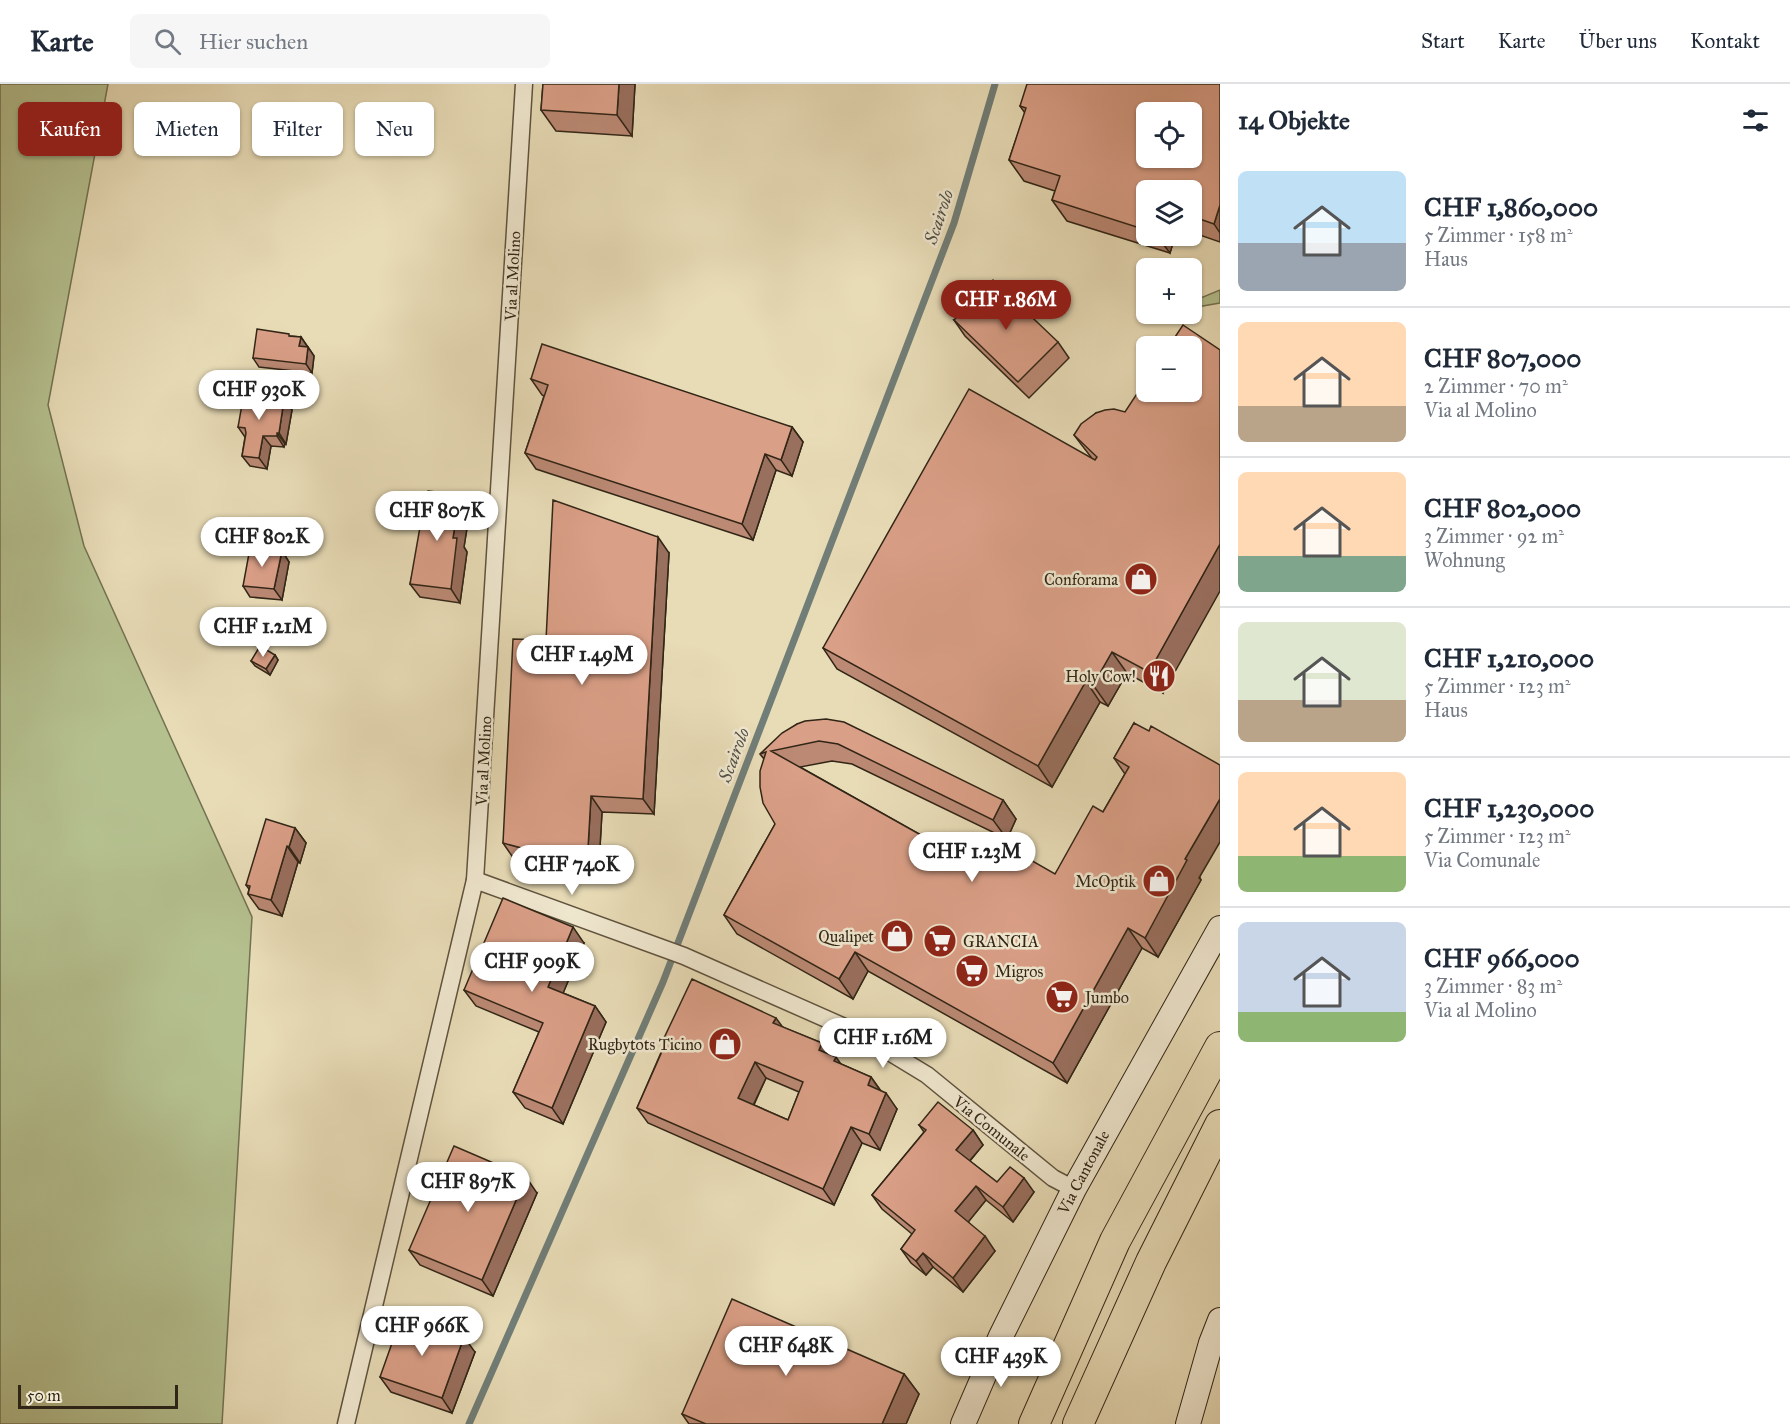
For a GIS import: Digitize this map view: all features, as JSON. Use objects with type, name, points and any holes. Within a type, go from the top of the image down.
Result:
[{"type":"highway","points":[[1034,1424],[1115,1241],[1220,1047]]},
{"type":"highway","points":[[1078,1424],[1151,1262],[1220,1125]]},
{"type":"main road","name":"Via Cantonale","points":[[963,1424],[1005,1327],[1074,1189],[1220,928]]},
{"type":"main road","points":[[1188,1424],[1216,1346],[1220,1320]]},
{"type":"street","name":"Via al Molino","points":[[346,1424],[475,880],[524,84]]},
{"type":"street","name":"Via Comunale","points":[[475,880],[657,945],[858,1034],[927,1075],[1053,1178],[1074,1189]]},
{"type":"green space","points":[[0,84],[108,84],[105,102],[18,102],[18,156],[95,156],[48,405],[84,546],[252,917],[222,1424],[0,1424]]},
{"type":"green space","points":[[1220,290],[1220,303],[1202,306],[1202,297]]},
{"type":"building","points":[[543,84],[619,84],[617,115],[541,110]]},
{"type":"building","points":[[1027,84],[1220,84],[1220,205],[1214,224],[1202,220],[1202,180],[1136,180],[1136,227],[1052,200],[1060,176],[1009,160],[1026,108],[1020,106]]},
{"type":"building","points":[[993,280],[1058,342],[1018,382],[954,320]]},
{"type":"building","points":[[1183,325],[1199,336],[1176,336]]},
{"type":"building","points":[[257,329],[301,337],[299,346],[308,347],[306,364],[253,358]]},
{"type":"building","points":[[1202,338],[1220,350],[1220,544],[1149,672],[1112,652],[1093,685],[1086,681],[1038,766],[823,648],[969,389],[1095,460],[1097,457],[1074,435],[1081,424],[1096,413],[1114,409],[1125,412],[1136,395],[1136,402],[1202,402]]},
{"type":"building","points":[[542,344],[792,427],[781,460],[765,454],[742,524],[525,453],[548,385],[531,379]]},
{"type":"building","points":[[244,393],[284,400],[279,433],[277,436],[263,436],[259,458],[242,456],[246,433],[245,428],[238,427]]},
{"type":"building","points":[[428,491],[460,495],[453,538],[457,538],[451,589],[410,584],[420,527],[423,527]]},
{"type":"building","points":[[553,500],[658,537],[643,799],[591,796],[587,866],[503,843],[513,639],[546,640]]},
{"type":"building","points":[[250,548],[282,551],[274,589],[243,586]]},
{"type":"building","points":[[260,646],[275,655],[266,669],[251,661]]},
{"type":"building","points":[[826,719],[844,722],[1003,800],[993,820],[838,744],[819,741],[771,751],[976,866],[992,838],[1055,874],[1093,806],[1103,812],[1129,767],[1114,758],[1134,723],[1149,731],[1151,726],[1220,765],[1220,799],[1185,859],[1187,860],[1145,938],[1128,928],[1053,1063],[855,952],[839,979],[724,915],[775,824],[763,803],[760,771],[766,752],[760,754],[782,733],[797,724]]},
{"type":"building","points":[[266,819],[295,828],[289,847],[287,846],[271,900],[248,894],[250,886],[246,885]]},
{"type":"building","points":[[503,898],[573,927],[548,987],[595,1006],[552,1108],[513,1092],[543,1023],[464,990]]},
{"type":"building","points":[[692,979],[776,1018],[773,1023],[822,1043],[819,1050],[836,1057],[834,1061],[871,1077],[868,1085],[886,1093],[869,1134],[851,1127],[823,1189],[637,1108],[667,1040],[664,1038]],"holes":[[[755,1062],[803,1082],[788,1120],[738,1098]]]},
{"type":"building","points":[[938,1102],[973,1130],[956,1150],[997,1182],[1010,1167],[1024,1178],[1003,1207],[976,1186],[955,1211],[985,1236],[953,1278],[923,1253],[916,1261],[901,1249],[915,1230],[872,1195],[926,1130],[919,1125]]},
{"type":"building","points":[[454,1146],[526,1177],[482,1280],[409,1250]]},
{"type":"building","points":[[732,1299],[904,1374],[882,1424],[706,1424],[682,1414]]},
{"type":"building","points":[[402,1315],[464,1337],[442,1398],[380,1377]]},
{"type":"waterway","name":"Scairolo","points":[[469,1424],[663,982],[954,223],[995,84]]},
{"type":"place","name":"Conforama","points":[[1141,579]]},
{"type":"place","name":"Holy Cow!","points":[[1159,676]]},
{"type":"place","name":"McOptik","points":[[1159,881]]},
{"type":"place","name":"Qualipet","points":[[897,936]]},
{"type":"place","name":"GRANCIA","points":[[940,941]]},
{"type":"place","name":"Migros","points":[[972,971]]},
{"type":"place","name":"Jumbo","points":[[1062,997]]},
{"type":"place","name":"Rugbytots Ticino","points":[[725,1044]]}]
